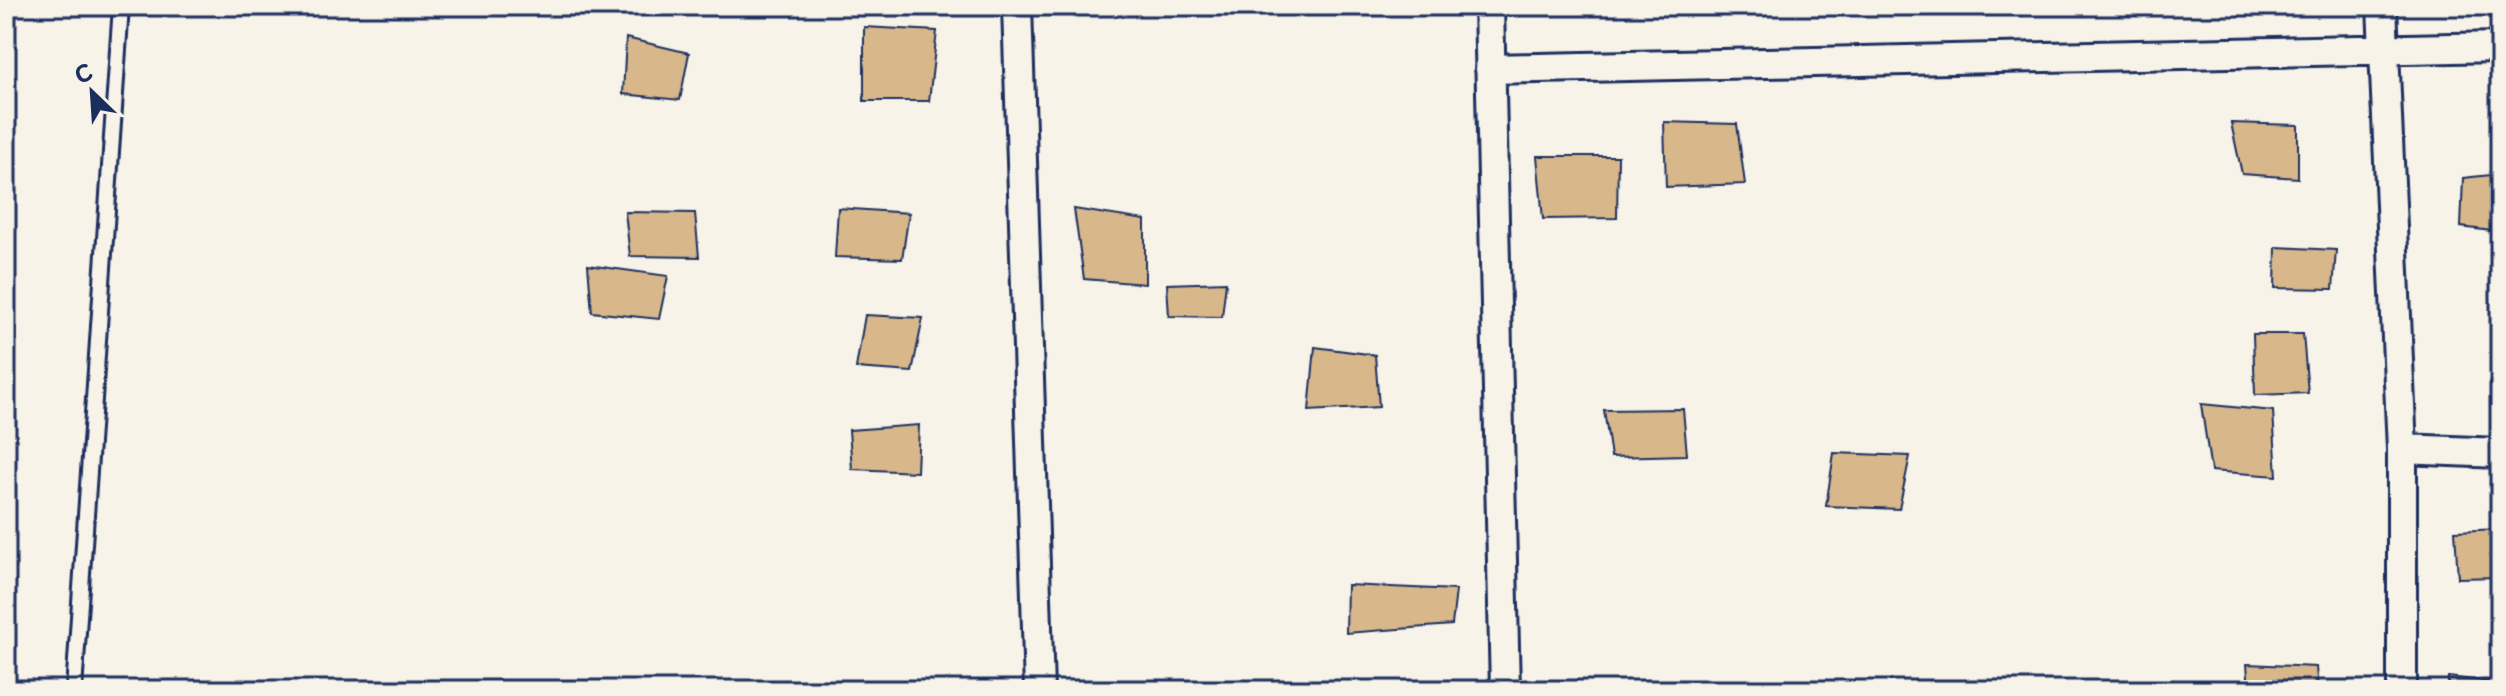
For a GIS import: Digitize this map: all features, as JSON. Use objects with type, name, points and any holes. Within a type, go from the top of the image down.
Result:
[{"type":"street","points":[[1017,6],[1039,690]]},
{"type":"street","points":[[1489,6],[1505,690]]},
{"type":"street","points":[[2382,6],[2402,449],[2402,690]]},
{"type":"street","points":[[1490,69],[2500,47]]},
{"type":"street","points":[[2402,449],[2500,453]]},
{"type":"lane","points":[[74,690],[121,6]]},
{"type":"building","points":[[864,27],[937,31],[929,101],[864,101]]},
{"type":"building","points":[[626,38],[689,53],[680,100],[623,94]]},
{"type":"building","points":[[1664,122],[1737,124],[1745,184],[1666,187]]},
{"type":"building","points":[[2231,123],[2298,125],[2298,178],[2242,174]]},
{"type":"building","points":[[1537,156],[1618,156],[1617,218],[1543,219]]},
{"type":"building","points":[[2500,174],[2500,232],[2461,227],[2463,178]]},
{"type":"building","points":[[838,208],[909,213],[902,259],[835,257]]},
{"type":"building","points":[[1074,209],[1145,220],[1145,284],[1084,279]]},
{"type":"building","points":[[625,212],[695,213],[699,257],[630,256]]},
{"type":"building","points":[[2276,247],[2336,250],[2333,289],[2275,288]]},
{"type":"building","points":[[588,265],[668,276],[659,319],[592,312]]},
{"type":"building","points":[[1226,282],[1222,317],[1169,316],[1167,284]]},
{"type":"building","points":[[865,315],[923,318],[912,372],[856,368]]},
{"type":"building","points":[[2253,334],[2303,334],[2308,393],[2255,395]]},
{"type":"building","points":[[1315,347],[1375,355],[1379,407],[1309,411]]},
{"type":"building","points":[[2201,404],[2273,411],[2277,476],[2211,471]]},
{"type":"building","points":[[1683,409],[1687,455],[1611,457],[1604,410]]},
{"type":"building","points":[[919,425],[917,472],[852,469],[849,430]]},
{"type":"building","points":[[1834,453],[1910,456],[1899,509],[1826,506]]},
{"type":"building","points":[[2500,529],[2500,577],[2458,578],[2455,531]]},
{"type":"building","points":[[1347,585],[1456,590],[1452,625],[1346,633]]},
{"type":"building","points":[[2247,664],[2316,667],[2318,690],[2249,690]]},
{"type":"building","points":[[2448,677],[2500,683],[2500,690],[2448,690]]}]
